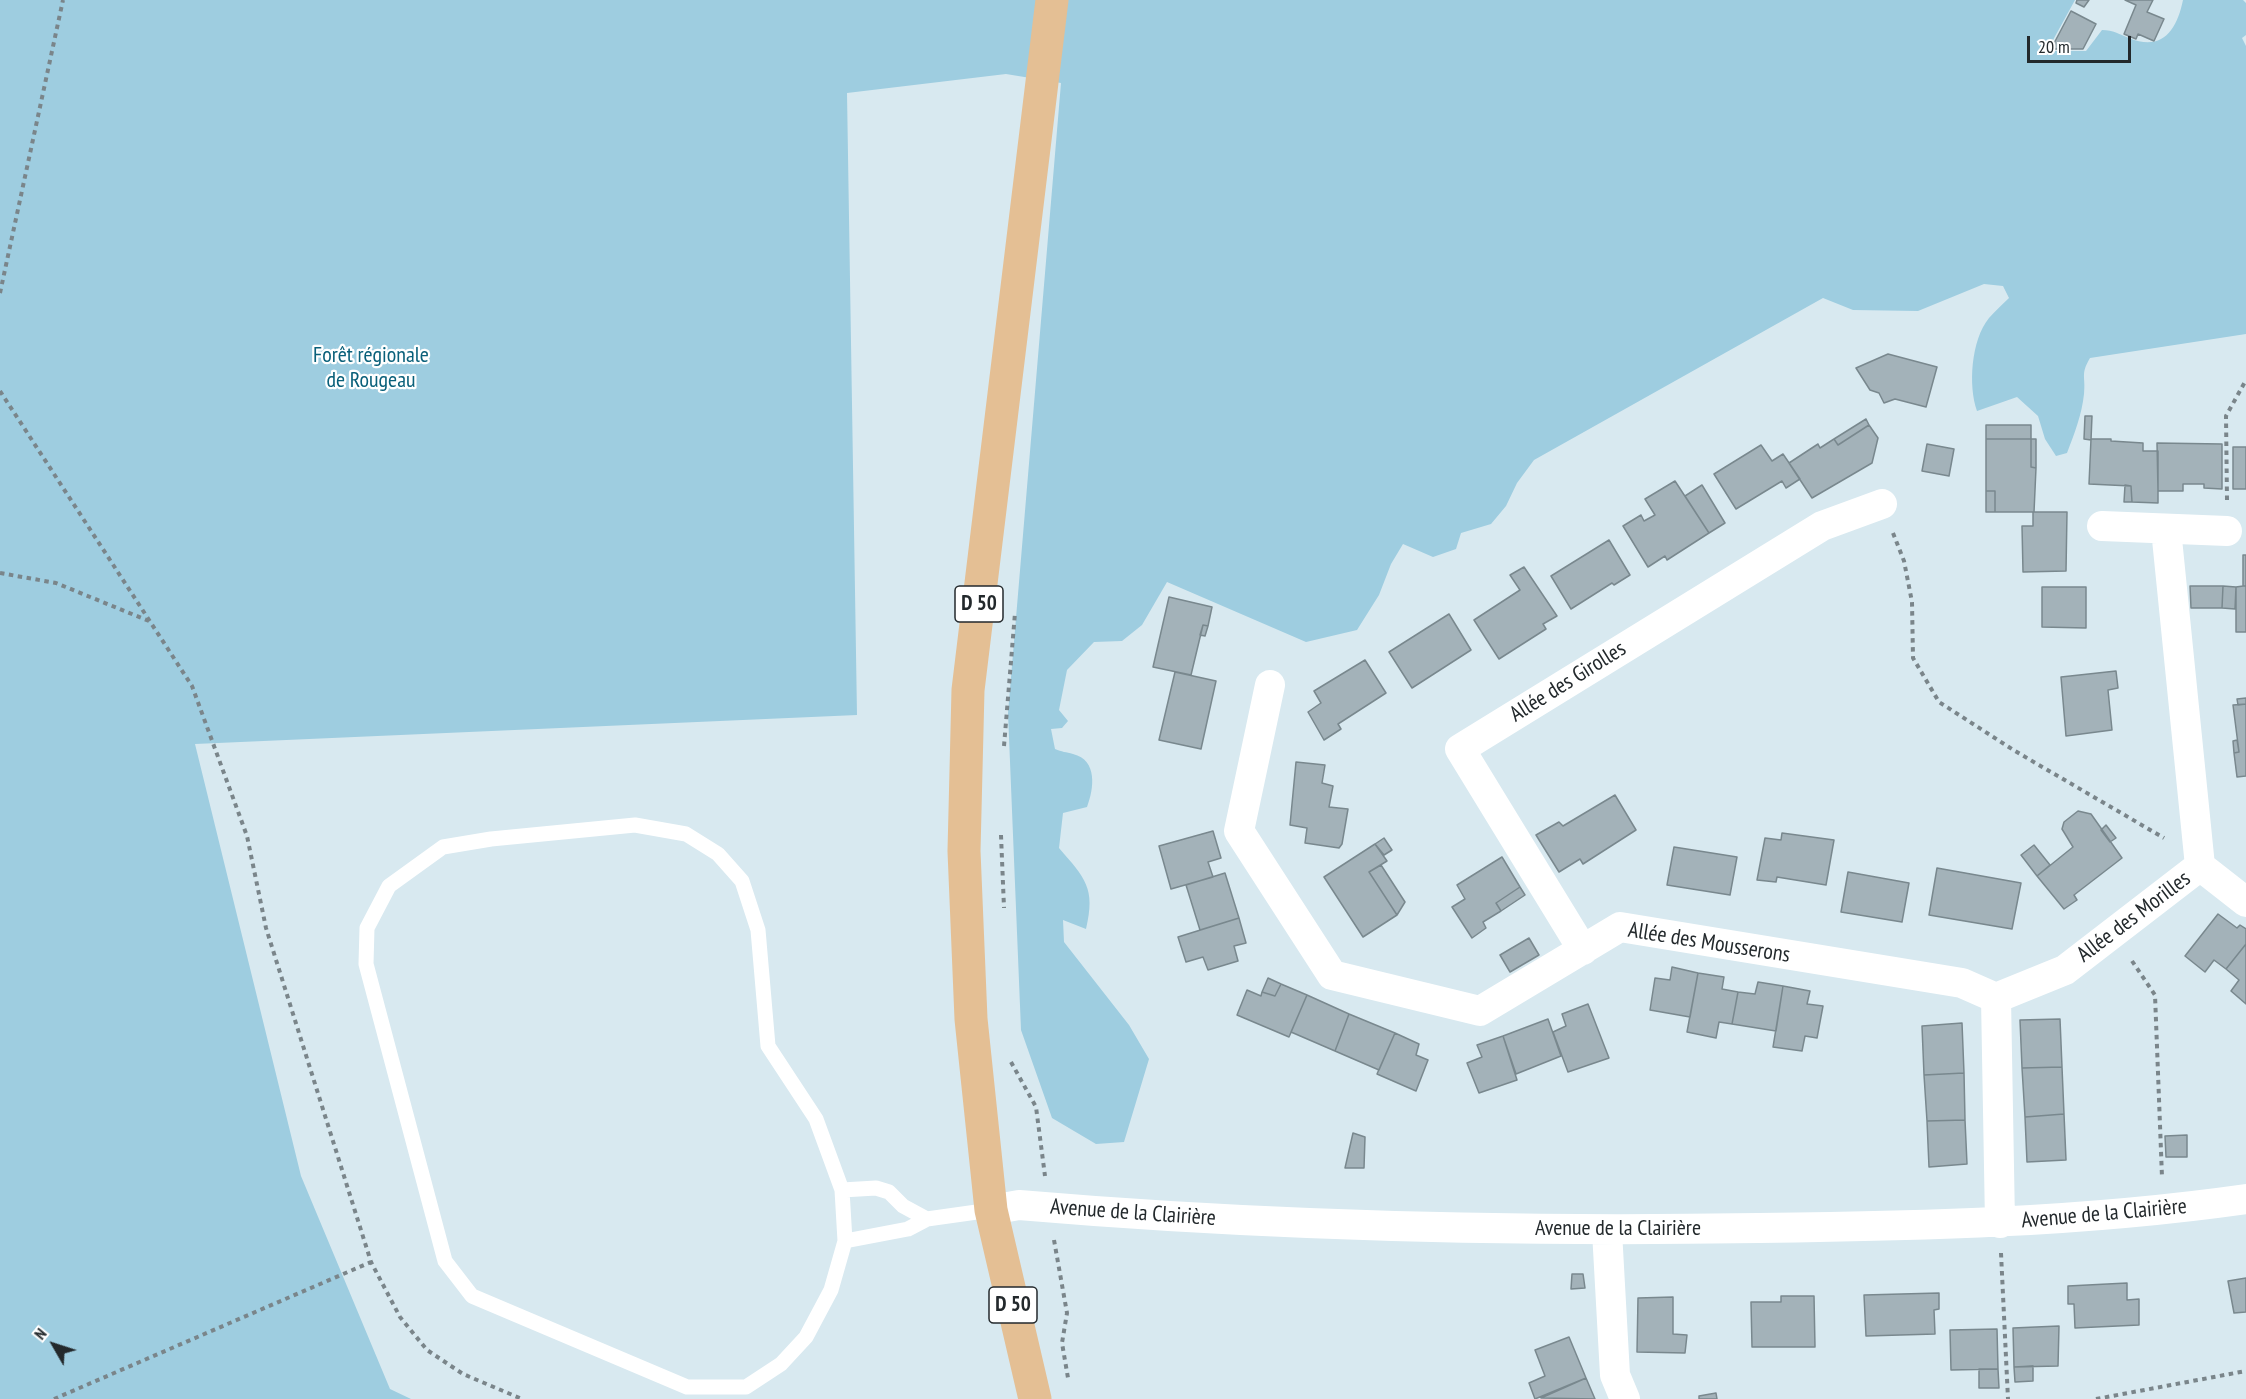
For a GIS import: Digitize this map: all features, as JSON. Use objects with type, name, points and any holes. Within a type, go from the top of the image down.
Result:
[{"type":"main road","name":"D 50","points":[[1035,1399],[991,1210],[971,1019],[965,884],[968,690],[1052,0]]},
{"type":"street","name":"Allée des Girolles","points":[[1583,950],[1460,749],[1822,526],[1882,504]]},
{"type":"street","points":[[2102,526],[2227,531]]},
{"type":"street","name":"Allée des Morilles","points":[[1996,998],[2065,970],[2200,866],[2166,529]]},
{"type":"street","name":"Allée des Mousserons","points":[[1270,685],[1239,831],[1332,975],[1480,1011],[1620,927],[1962,983],[1996,998]]},
{"type":"street","points":[[2200,866],[2246,902]]},
{"type":"street","points":[[1996,998],[2000,1223]]},
{"type":"street","name":"Avenue de la Clairière","points":[[991,1210],[1019,1205],[1312,1225],[1607,1231],[2000,1223],[2163,1211],[2246,1199]]},
{"type":"street","points":[[1607,1231],[1615,1375],[1625,1399]]},
{"type":"lane","points":[[635,825],[686,834],[718,854],[742,881],[758,930],[768,1046],[816,1119],[842,1190],[845,1241],[831,1290],[806,1337],[782,1364],[746,1387],[687,1387],[472,1296],[445,1260],[366,964],[367,928],[389,886],[443,847],[491,839],[624,826],[635,825]]},
{"type":"lane","points":[[842,1190],[876,1188],[889,1192],[903,1206],[927,1219]]},
{"type":"lane","points":[[845,1241],[908,1229],[927,1219],[991,1210]]},
{"type":"path","points":[[0,292],[63,0]]},
{"type":"path","points":[[2227,531],[2226,416],[2246,380]]},
{"type":"path","points":[[0,391],[192,686],[247,836],[266,928],[372,1262],[400,1317],[427,1350],[463,1374],[522,1399]]},
{"type":"path","points":[[1882,504],[1905,561],[1912,602],[1913,658],[1939,702],[2015,751],[2168,840],[2200,866]]},
{"type":"path","points":[[0,573],[56,583],[150,621]]},
{"type":"path","points":[[1003,754],[1016,601]]},
{"type":"path","points":[[1001,824],[1004,917]]},
{"type":"path","points":[[2113,933],[2155,995],[2163,1211]]},
{"type":"path","points":[[1008,1056],[1036,1107],[1049,1208],[1067,1313],[1062,1343],[1070,1387]]},
{"type":"path","points":[[2000,1223],[2008,1399]]},
{"type":"path","points":[[54,1399],[372,1262]]},
{"type":"path","points":[[2096,1399],[2246,1371]]},
{"type":"green space","name":"Forêt régionale de Rougeau","points":[[0,0],[2075,0],[2047,51],[2086,51],[2102,30],[2113,31],[2141,42],[2159,40],[2166,36],[2177,21],[2183,0],[2243,0],[2246,3],[2246,35],[2242,38],[2246,46],[2246,334],[2090,358],[2084,372],[2083,402],[2075,432],[2067,453],[2056,456],[2045,439],[2038,416],[2017,397],[1977,411],[1972,376],[1975,351],[1983,327],[1991,315],[2009,298],[2003,286],[1984,284],[1918,311],[1853,310],[1823,298],[1534,460],[1517,483],[1506,506],[1491,524],[1461,533],[1456,549],[1433,557],[1403,544],[1391,564],[1379,595],[1357,630],[1306,642],[1167,582],[1142,625],[1122,641],[1094,642],[1067,670],[1059,710],[1068,721],[1062,728],[1051,729],[1055,749],[1081,757],[1087,762],[1092,776],[1087,807],[1063,813],[1059,848],[1082,876],[1089,893],[1090,903],[1086,929],[1063,920],[1064,942],[1129,1025],[1149,1059],[1124,1142],[1096,1144],[1052,1118],[1021,1030],[1008,713],[1061,83],[1006,74],[847,93],[857,715],[195,744],[301,1176],[390,1389],[411,1399],[0,1399]]},
{"type":"building","points":[[2077,0],[2089,0],[2084,7],[2076,3]]},
{"type":"building","points":[[2125,0],[2153,0],[2147,12],[2164,19],[2154,41],[2138,34],[2136,39],[2124,34],[2136,5]]},
{"type":"building","points":[[2071,11],[2096,24],[2083,49],[2051,49]]},
{"type":"building","points":[[1888,354],[1937,367],[1926,407],[1895,399],[1884,403],[1879,393],[1870,390],[1856,368]]},
{"type":"building","points":[[2085,416],[2092,416],[2091,440],[2084,439]]},
{"type":"building","points":[[1866,419],[1869,425],[1838,445],[1834,439]]},
{"type":"building","points":[[1869,425],[1878,438],[1872,463],[1812,498],[1789,463],[1818,444],[1820,448],[1834,439],[1838,445]]},
{"type":"building","points":[[1986,425],[2031,425],[2031,439],[1986,439]]},
{"type":"building","points":[[1986,439],[2031,439],[2031,467],[2036,468],[2034,512],[1995,512],[1995,491],[1986,491]]},
{"type":"building","points":[[2031,439],[2036,439],[2036,468],[2031,467]]},
{"type":"building","points":[[2091,439],[2111,439],[2111,441],[2143,443],[2143,451],[2158,451],[2158,503],[2132,502],[2131,486],[2089,484]]},
{"type":"building","points":[[2157,443],[2222,444],[2222,489],[2204,488],[2204,484],[2183,484],[2183,491],[2158,491]]},
{"type":"building","points":[[1927,444],[1954,449],[1949,476],[1922,471]]},
{"type":"building","points":[[1761,445],[1772,461],[1783,454],[1800,479],[1786,488],[1782,481],[1736,509],[1714,474]]},
{"type":"building","points":[[2233,447],[2246,447],[2246,489],[2233,489]]},
{"type":"building","points":[[1675,481],[1709,533],[1667,560],[1665,556],[1648,567],[1623,526],[1641,515],[1644,521],[1655,515],[1645,499]]},
{"type":"building","points":[[1702,485],[1725,523],[1709,533],[1685,496]]},
{"type":"building","points":[[2125,485],[2131,486],[2132,502],[2124,502]]},
{"type":"building","points":[[1986,491],[1995,491],[1995,512],[1986,512]]},
{"type":"building","points":[[2033,512],[2067,512],[2066,571],[2023,572],[2022,526],[2033,526]]},
{"type":"building","points":[[1609,540],[1630,575],[1614,585],[1612,583],[1571,609],[1551,576]]},
{"type":"building","points":[[2243,555],[2246,555],[2246,586],[2243,586]]},
{"type":"building","points":[[1524,567],[1557,616],[1543,624],[1546,629],[1499,659],[1474,620],[1520,590],[1510,575]]},
{"type":"building","points":[[2190,586],[2223,586],[2222,608],[2191,608]]},
{"type":"building","points":[[2223,586],[2236,587],[2235,609],[2222,608]]},
{"type":"building","points":[[2246,586],[2246,632],[2236,632],[2236,587]]},
{"type":"building","points":[[2042,587],[2086,587],[2086,628],[2042,627]]},
{"type":"building","points":[[1169,597],[1212,607],[1208,626],[1203,625],[1191,675],[1153,667]]},
{"type":"building","points":[[1449,614],[1471,650],[1412,688],[1389,652]]},
{"type":"building","points":[[1203,625],[1208,626],[1205,636],[1200,635]]},
{"type":"building","points":[[1365,660],[1386,693],[1338,724],[1341,729],[1324,740],[1308,712],[1321,703],[1314,691]]},
{"type":"building","points":[[2116,671],[2118,688],[2108,690],[2112,730],[2066,736],[2061,677]]},
{"type":"building","points":[[1175,672],[1216,681],[1201,749],[1159,740]]},
{"type":"building","points":[[2246,698],[2246,704],[2238,705],[2237,699]]},
{"type":"building","points":[[2246,704],[2246,776],[2237,777],[2234,753],[2239,752],[2233,705]]},
{"type":"building","points":[[2237,740],[2239,752],[2234,753],[2233,741]]},
{"type":"building","points":[[1296,762],[1325,765],[1322,783],[1333,786],[1329,807],[1348,809],[1342,844],[1339,848],[1305,843],[1307,828],[1290,825]]},
{"type":"building","points":[[1615,795],[1636,830],[1583,864],[1580,859],[1559,872],[1536,835],[1559,822],[1563,826]]},
{"type":"building","points":[[2078,811],[2091,814],[2122,858],[2074,895],[2077,900],[2064,909],[2037,876],[2073,847],[2062,829],[2064,822]]},
{"type":"building","points":[[2106,825],[2116,838],[2110,842],[2101,830]]},
{"type":"building","points":[[1213,831],[1221,858],[1208,862],[1213,877],[1171,889],[1159,846]]},
{"type":"building","points":[[1782,833],[1834,840],[1826,885],[1777,877],[1776,882],[1757,880],[1765,838],[1781,840]]},
{"type":"building","points":[[1384,838],[1392,850],[1384,855],[1375,844]]},
{"type":"building","points":[[1375,844],[1387,861],[1369,872],[1397,915],[1363,937],[1324,877]]},
{"type":"building","points":[[2034,845],[2050,865],[2037,876],[2021,855]]},
{"type":"building","points":[[1674,847],[1737,857],[1730,895],[1667,885]]},
{"type":"building","points":[[1502,857],[1520,887],[1496,903],[1501,911],[1483,922],[1486,928],[1472,938],[1452,907],[1465,899],[1457,885]]},
{"type":"building","points":[[1381,865],[1405,902],[1397,915],[1369,872]]},
{"type":"building","points":[[1937,868],[2021,883],[2012,929],[1929,915]]},
{"type":"building","points":[[1848,872],[1909,883],[1902,922],[1841,912]]},
{"type":"building","points":[[1225,873],[1239,918],[1200,930],[1186,885]]},
{"type":"building","points":[[1520,887],[1525,895],[1501,911],[1496,903]]},
{"type":"building","points":[[2218,914],[2237,928],[2240,925],[2246,929],[2246,944],[2226,969],[2214,960],[2205,972],[2185,956]]},
{"type":"building","points":[[1239,918],[1246,943],[1234,946],[1238,961],[1208,970],[1203,957],[1186,962],[1178,937]]},
{"type":"building","points":[[1529,938],[1539,955],[1510,972],[1500,955]]},
{"type":"building","points":[[2246,944],[2246,1004],[2231,991],[2239,980],[2226,969]]},
{"type":"building","points":[[1672,967],[1698,973],[1690,1017],[1650,1010],[1655,978],[1670,980]]},
{"type":"building","points":[[1698,973],[1724,977],[1722,989],[1738,992],[1732,1024],[1719,1022],[1716,1038],[1687,1032]]},
{"type":"building","points":[[1268,978],[1281,984],[1275,996],[1262,992]]},
{"type":"building","points":[[1758,982],[1783,986],[1776,1031],[1732,1024],[1738,992],[1755,994]]},
{"type":"building","points":[[1281,984],[1307,995],[1289,1037],[1237,1015],[1247,990],[1261,996],[1262,992],[1275,996]]},
{"type":"building","points":[[1783,986],[1810,991],[1807,1004],[1823,1006],[1817,1038],[1805,1036],[1802,1051],[1773,1047]]},
{"type":"building","points":[[1307,995],[1349,1014],[1335,1051],[1291,1032]]},
{"type":"building","points":[[1588,1004],[1609,1058],[1568,1072],[1553,1032],[1566,1026],[1562,1014]]},
{"type":"building","points":[[1349,1014],[1395,1033],[1379,1070],[1335,1051]]},
{"type":"building","points":[[1548,1019],[1561,1056],[1516,1074],[1503,1036]]},
{"type":"building","points":[[2060,1019],[2062,1067],[2022,1068],[2020,1020]]},
{"type":"building","points":[[1962,1023],[1964,1073],[1924,1075],[1922,1026]]},
{"type":"building","points":[[1395,1033],[1419,1044],[1416,1055],[1428,1060],[1416,1091],[1377,1074]]},
{"type":"building","points":[[1503,1036],[1517,1080],[1479,1093],[1467,1063],[1482,1057],[1477,1045]]},
{"type":"building","points":[[2062,1067],[2064,1114],[2025,1117],[2022,1068]]},
{"type":"building","points":[[1964,1073],[1965,1120],[1927,1121],[1924,1075]]},
{"type":"building","points":[[2064,1114],[2066,1160],[2027,1162],[2025,1117]]},
{"type":"building","points":[[1965,1120],[1967,1164],[1929,1167],[1927,1121]]},
{"type":"building","points":[[1353,1133],[1365,1137],[1364,1168],[1345,1168]]},
{"type":"building","points":[[2187,1135],[2187,1157],[2166,1157],[2165,1136]]},
{"type":"building","points":[[1572,1274],[1583,1274],[1585,1288],[1571,1289]]},
{"type":"building","points":[[2246,1278],[2246,1312],[2234,1313],[2228,1281]]},
{"type":"building","points":[[2127,1283],[2127,1300],[2139,1299],[2139,1325],[2075,1328],[2074,1304],[2068,1304],[2068,1286]]},
{"type":"building","points":[[1939,1293],[1939,1309],[1934,1310],[1935,1334],[1866,1336],[1864,1295]]},
{"type":"building","points":[[1781,1296],[1814,1296],[1815,1347],[1752,1347],[1751,1302],[1781,1302]]},
{"type":"building","points":[[1673,1297],[1673,1334],[1687,1335],[1685,1353],[1637,1352],[1638,1298]]},
{"type":"building","points":[[2059,1326],[2058,1366],[2014,1367],[2013,1328]]},
{"type":"building","points":[[1997,1329],[1998,1369],[1951,1370],[1950,1330]]},
{"type":"building","points":[[1569,1337],[1586,1378],[1535,1399],[1529,1383],[1545,1376],[1535,1350]]},
{"type":"building","points":[[2033,1366],[2033,1381],[2015,1382],[2014,1367]]},
{"type":"building","points":[[1979,1369],[1998,1369],[1999,1388],[1979,1388]]},
{"type":"building","points":[[1586,1378],[1595,1399],[1541,1398]]},
{"type":"building","points":[[1716,1393],[1717,1399],[1699,1399],[1699,1396]]}]
